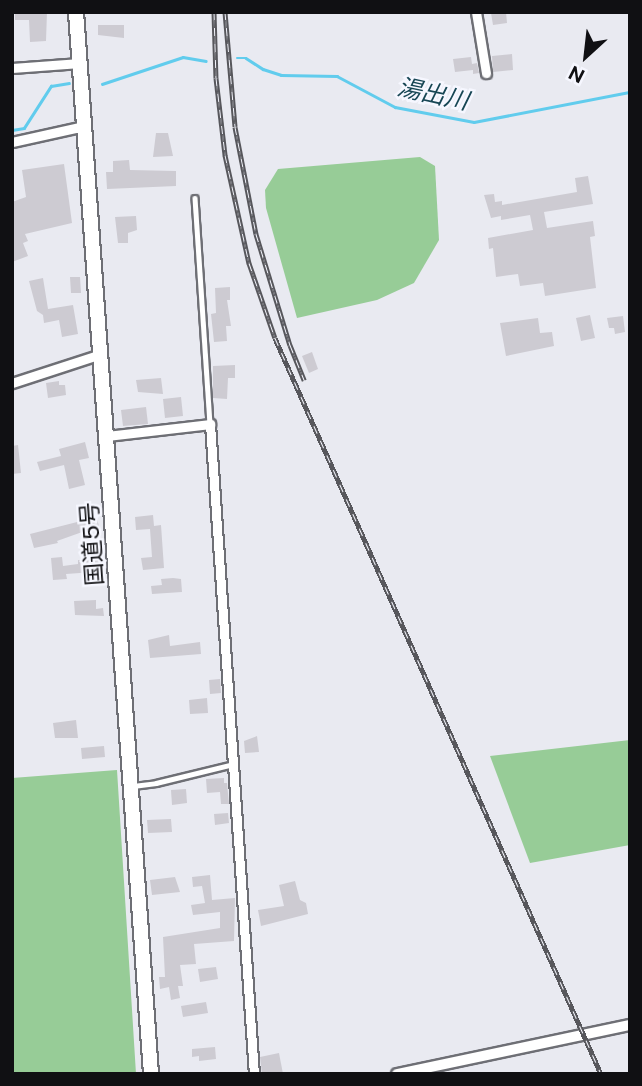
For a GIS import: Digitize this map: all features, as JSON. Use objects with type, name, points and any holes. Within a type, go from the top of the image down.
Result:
[{"type":"highway","name":"国道5号","points":[[76,12],[151,1074]]},
{"type":"street","points":[[476,12],[485,73]]},
{"type":"street","points":[[12,68],[80,63]]},
{"type":"street","points":[[12,142],[84,127]]},
{"type":"street","points":[[12,383],[101,354]]},
{"type":"street","points":[[107,436],[210,424],[254,1074]]},
{"type":"street","points":[[397,1074],[630,1025]]},
{"type":"lane","points":[[195,198],[210,424]]},
{"type":"lane","points":[[131,786],[156,783],[235,764]]},
{"type":"green space","points":[[420,157],[435,166],[439,240],[414,283],[377,300],[297,318],[266,208],[265,190],[278,169]]},
{"type":"green space","points":[[630,740],[630,845],[530,863],[490,756]]},
{"type":"green space","points":[[117,770],[136,1074],[12,1074],[12,778]]},
{"type":"building","points":[[15,12],[47,12],[46,41],[30,42],[29,20],[15,20]]},
{"type":"building","points":[[506,12],[507,23],[493,25],[491,13]]},
{"type":"building","points":[[98,25],[124,25],[124,38],[98,35]]},
{"type":"building","points":[[512,54],[513,70],[493,72],[492,56]]},
{"type":"building","points":[[471,57],[472,64],[477,63],[479,73],[473,74],[473,70],[455,72],[453,59]]},
{"type":"building","points":[[156,133],[168,133],[173,156],[153,157]]},
{"type":"building","points":[[129,160],[130,170],[176,171],[176,186],[107,189],[106,172],[113,172],[113,161]]},
{"type":"building","points":[[64,164],[72,223],[25,234],[28,241],[23,243],[28,256],[12,262],[12,202],[26,197],[22,170]]},
{"type":"building","points":[[588,176],[593,204],[544,212],[547,228],[593,221],[595,236],[590,237],[596,288],[545,296],[543,283],[520,286],[518,274],[496,277],[493,248],[489,249],[488,238],[533,230],[530,215],[501,220],[501,216],[491,218],[484,195],[494,194],[495,202],[502,201],[502,205],[577,192],[575,178]]},
{"type":"building","points":[[136,216],[137,230],[128,233],[128,243],[118,243],[115,217]]},
{"type":"building","points":[[70,277],[80,277],[81,293],[71,293]]},
{"type":"building","points":[[43,278],[48,309],[73,305],[78,334],[62,337],[59,320],[44,323],[43,315],[37,311],[29,281]]},
{"type":"building","points":[[230,287],[230,300],[227,300],[231,326],[226,326],[227,341],[214,342],[211,314],[216,313],[215,288]]},
{"type":"building","points":[[590,315],[595,338],[581,341],[576,318]]},
{"type":"building","points":[[623,316],[625,332],[615,334],[614,328],[609,328],[607,318]]},
{"type":"building","points":[[538,318],[540,333],[552,332],[554,346],[506,356],[500,323]]},
{"type":"building","points":[[312,352],[318,369],[309,373],[302,356]]},
{"type":"building","points":[[235,365],[235,378],[228,378],[227,399],[213,398],[213,366]]},
{"type":"building","points":[[161,378],[163,394],[138,392],[136,380]]},
{"type":"building","points":[[59,381],[59,385],[65,385],[66,395],[48,398],[46,383]]},
{"type":"building","points":[[181,397],[183,416],[165,418],[163,399]]},
{"type":"building","points":[[146,407],[148,424],[123,426],[121,410]]},
{"type":"building","points":[[85,442],[89,458],[79,460],[85,485],[69,489],[64,465],[40,471],[37,462],[61,456],[59,449]]},
{"type":"building","points":[[18,445],[21,473],[12,474],[12,446]]},
{"type":"building","points":[[95,512],[99,526],[57,541],[58,543],[34,548],[30,534],[85,520],[83,515]]},
{"type":"building","points":[[153,515],[154,526],[161,525],[164,568],[143,570],[141,558],[152,557],[150,529],[136,530],[135,517]]},
{"type":"building","points":[[62,557],[63,566],[78,564],[78,560],[102,559],[102,567],[93,567],[94,572],[66,574],[67,579],[53,580],[51,558]]},
{"type":"building","points":[[161,579],[181,579],[182,592],[152,594],[151,586],[162,585]]},
{"type":"building","points":[[96,600],[96,609],[103,608],[104,616],[75,615],[74,601]]},
{"type":"building","points":[[169,635],[170,646],[200,642],[201,654],[150,658],[148,640]]},
{"type":"building","points":[[220,679],[221,693],[210,694],[209,680]]},
{"type":"building","points":[[207,698],[208,713],[190,714],[189,700]]},
{"type":"building","points":[[76,720],[78,738],[55,738],[53,723]]},
{"type":"building","points":[[257,736],[259,752],[245,753],[244,741]]},
{"type":"building","points":[[104,746],[105,757],[82,759],[81,748]]},
{"type":"building","points":[[224,778],[229,804],[221,804],[220,792],[207,793],[206,779]]},
{"type":"building","points":[[186,789],[187,803],[172,805],[171,790]]},
{"type":"building","points":[[228,813],[229,823],[215,825],[214,814]]},
{"type":"building","points":[[171,819],[172,832],[148,833],[147,820]]},
{"type":"building","points":[[210,875],[212,900],[235,898],[234,941],[194,944],[196,964],[180,965],[183,986],[178,986],[180,998],[171,1000],[169,987],[160,989],[159,977],[165,977],[163,937],[220,928],[220,912],[193,915],[191,905],[205,903],[202,886],[193,887],[192,877]]},
{"type":"building","points":[[175,877],[180,892],[152,895],[150,880]]},
{"type":"building","points":[[295,881],[300,900],[306,903],[308,914],[261,926],[258,910],[284,906],[279,885]]},
{"type":"building","points":[[216,967],[218,979],[200,982],[198,969]]},
{"type":"building","points":[[206,1002],[208,1013],[183,1017],[181,1006]]},
{"type":"building","points":[[215,1047],[216,1059],[199,1061],[199,1056],[192,1057],[192,1049]]},
{"type":"building","points":[[279,1053],[283,1074],[262,1074],[260,1057]]},
{"type":"waterway","name":"湯出川","points":[[102,84],[183,57],[206,61]]},
{"type":"waterway","name":"湯出川","points":[[237,58],[246,58],[263,69],[281,75],[337,76],[395,107],[474,122],[630,92]]},
{"type":"waterway","name":"湯出川","points":[[12,130],[24,128],[51,86],[69,83]]},
{"type":"railway","points":[[214,12],[216,78],[225,155],[249,263],[275,338],[601,1074]]},
{"type":"railway","points":[[225,12],[235,127],[256,234],[290,345],[304,380]]}]
